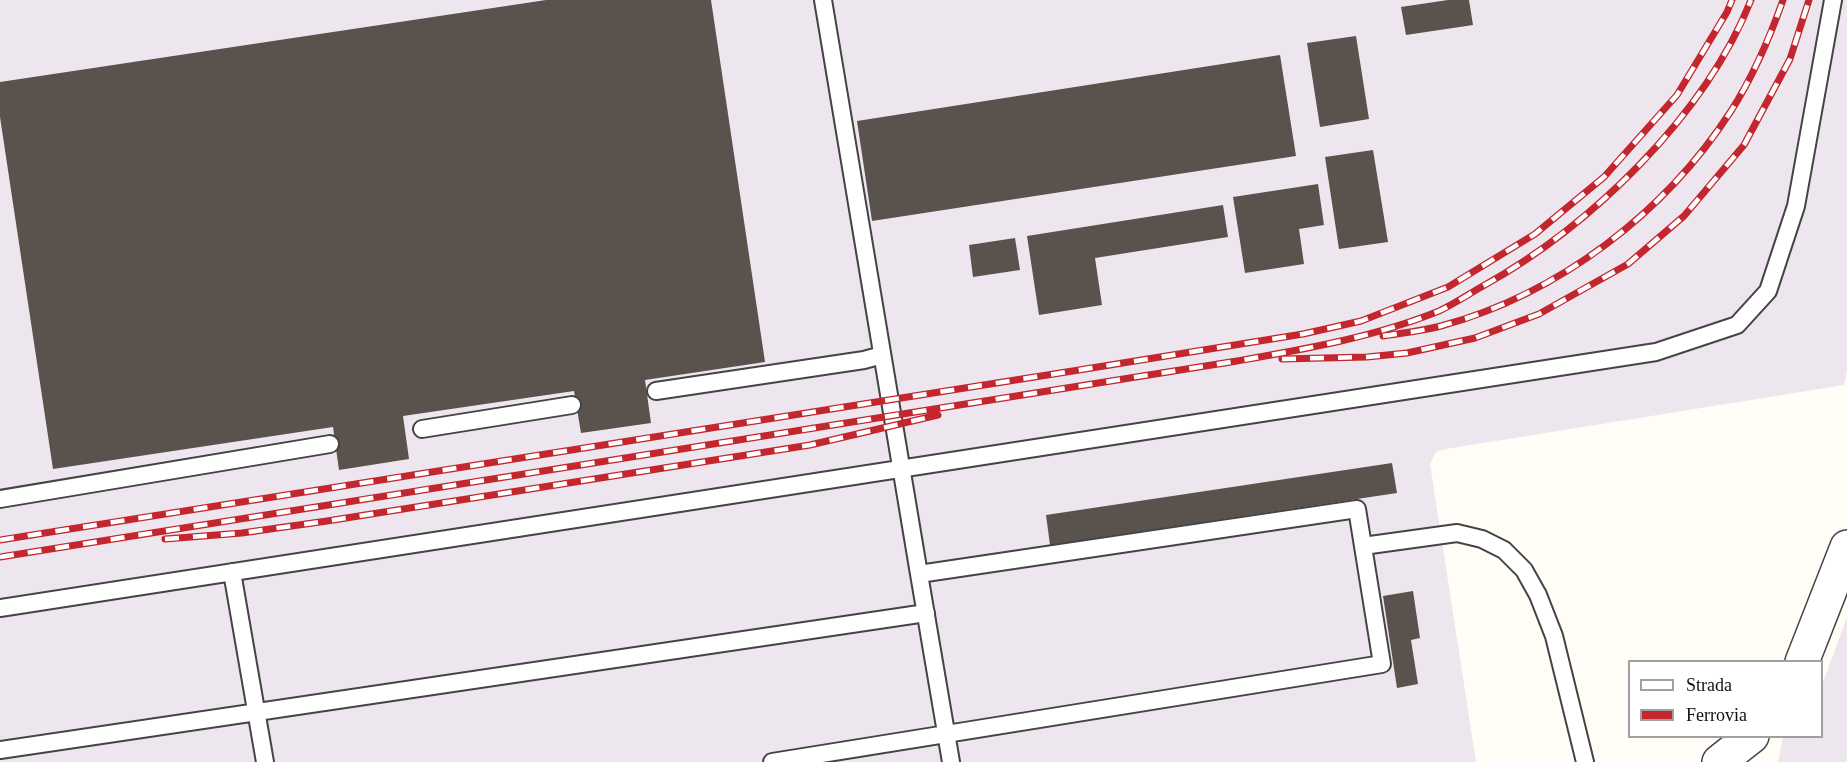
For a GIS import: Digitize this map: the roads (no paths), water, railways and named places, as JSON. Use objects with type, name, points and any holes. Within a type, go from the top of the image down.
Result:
[{"type":"street","points":[[1804,660],[1847,546]]},
{"type":"street","points":[[1719,762],[1749,738]]},
{"type":"lane","points":[[823,0],[951,762]]},
{"type":"lane","points":[[0,608],[1656,352],[1737,326],[1768,291],[1796,206],[1833,0]]},
{"type":"lane","points":[[656,391],[864,360],[882,355]]},
{"type":"lane","points":[[422,429],[572,405]]},
{"type":"lane","points":[[0,499],[330,444]]},
{"type":"lane","points":[[772,762],[1382,664],[1357,509],[919,574]]},
{"type":"lane","points":[[1363,546],[1456,533],[1482,539],[1504,550],[1524,570],[1538,595],[1554,636],[1585,762]]},
{"type":"lane","points":[[232,572],[265,762]]},
{"type":"lane","points":[[0,750],[926,613]]},
{"type":"railway","points":[[0,540],[1303,334],[1361,321],[1448,287],[1535,234],[1604,177],[1677,95],[1732,0]]},
{"type":"railway","points":[[0,557],[1237,361],[1314,347],[1390,328],[1439,311],[1483,286],[1524,261],[1603,200],[1674,126],[1705,85],[1731,43],[1751,0]]},
{"type":"railway","points":[[1383,336],[1441,326],[1485,312],[1567,271],[1606,245],[1674,183],[1731,111],[1760,57],[1783,0]]},
{"type":"railway","points":[[1282,359],[1367,357],[1407,353],[1475,338],[1539,314],[1628,264],[1684,216],[1744,145],[1790,59],[1809,0]]},
{"type":"railway","points":[[165,539],[242,533],[327,521],[810,445],[938,415]]}]
